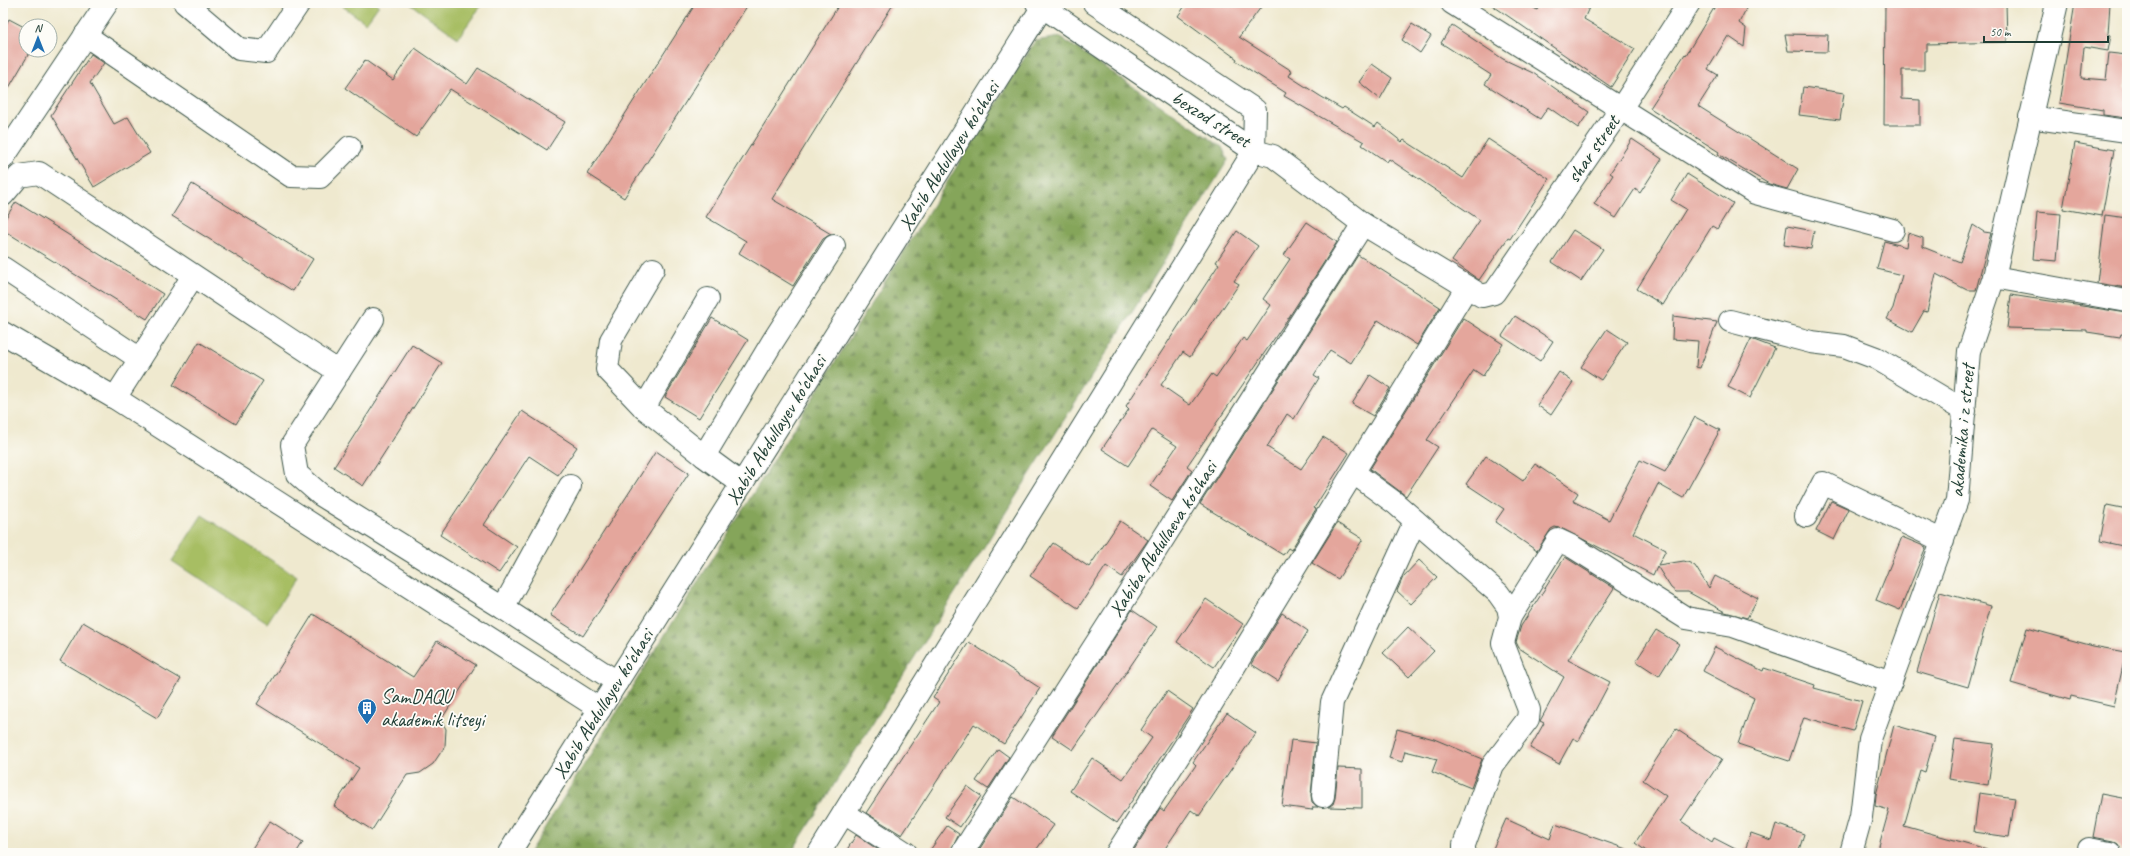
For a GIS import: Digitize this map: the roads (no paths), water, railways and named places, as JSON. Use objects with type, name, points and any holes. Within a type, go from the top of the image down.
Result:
[{"type":"street","points":[[5,151],[107,3]]},
{"type":"street","points":[[185,3],[239,49],[266,52],[299,3]]},
{"type":"street","name":"bexzod street","points":[[1094,3],[1255,110],[1254,151]]},
{"type":"street","points":[[1452,3],[1754,194],[1893,230]]},
{"type":"street","name":"shar street","points":[[1254,151],[1273,156],[1363,224],[1482,296],[1494,293],[1620,110],[1689,3]]},
{"type":"street","name":"akademika i z street","points":[[1851,853],[1861,817],[1870,739],[1957,500],[1966,411],[1969,351],[1994,278],[2057,3]]},
{"type":"street","name":"bexzod street","points":[[1042,4],[1254,151]]},
{"type":"street","name":"Xabib Abdullayev ko'chasi","points":[[509,853],[1042,4]]},
{"type":"street","points":[[85,35],[291,176],[320,177],[350,147]]},
{"type":"street","points":[[2030,117],[2127,131]]},
{"type":"street","points":[[819,853],[1254,151]]},
{"type":"street","points":[[3,195],[20,176],[39,173],[339,372]]},
{"type":"street","name":"Xabiba Abdullaeva ko'chasi","points":[[962,853],[1363,224]]},
{"type":"street","points":[[704,456],[773,341],[834,246]]},
{"type":"street","points":[[3,268],[140,359]]},
{"type":"street","points":[[653,270],[612,340],[607,369],[644,408],[742,484]]},
{"type":"street","points":[[115,398],[193,276]]},
{"type":"street","points":[[1994,278],[2127,301]]},
{"type":"street","points":[[1117,853],[1204,716],[1467,287]]},
{"type":"street","points":[[644,408],[708,300]]},
{"type":"street","points":[[374,319],[292,445],[297,474],[321,495],[503,608],[617,682]]},
{"type":"street","points":[[1730,321],[1810,342],[1844,346],[1876,358],[1966,411]]},
{"type":"street","points":[[3,333],[115,398],[600,709]]},
{"type":"street","points":[[1354,473],[1415,521],[1498,594],[1508,607],[1510,617]]},
{"type":"street","points":[[1806,516],[1823,483],[1943,541]]},
{"type":"street","points":[[503,608],[570,486]]},
{"type":"street","points":[[1323,796],[1332,702],[1415,521]]},
{"type":"street","points":[[1464,853],[1464,844],[1493,765],[1528,719],[1529,710],[1503,643],[1510,617],[1558,540],[1573,547],[1686,618],[1733,626],[1891,682]]},
{"type":"street","points":[[844,813],[906,853]]},
{"type":"place","name":"SamDAQU akademik litseyi","points":[[367,725]]}]
